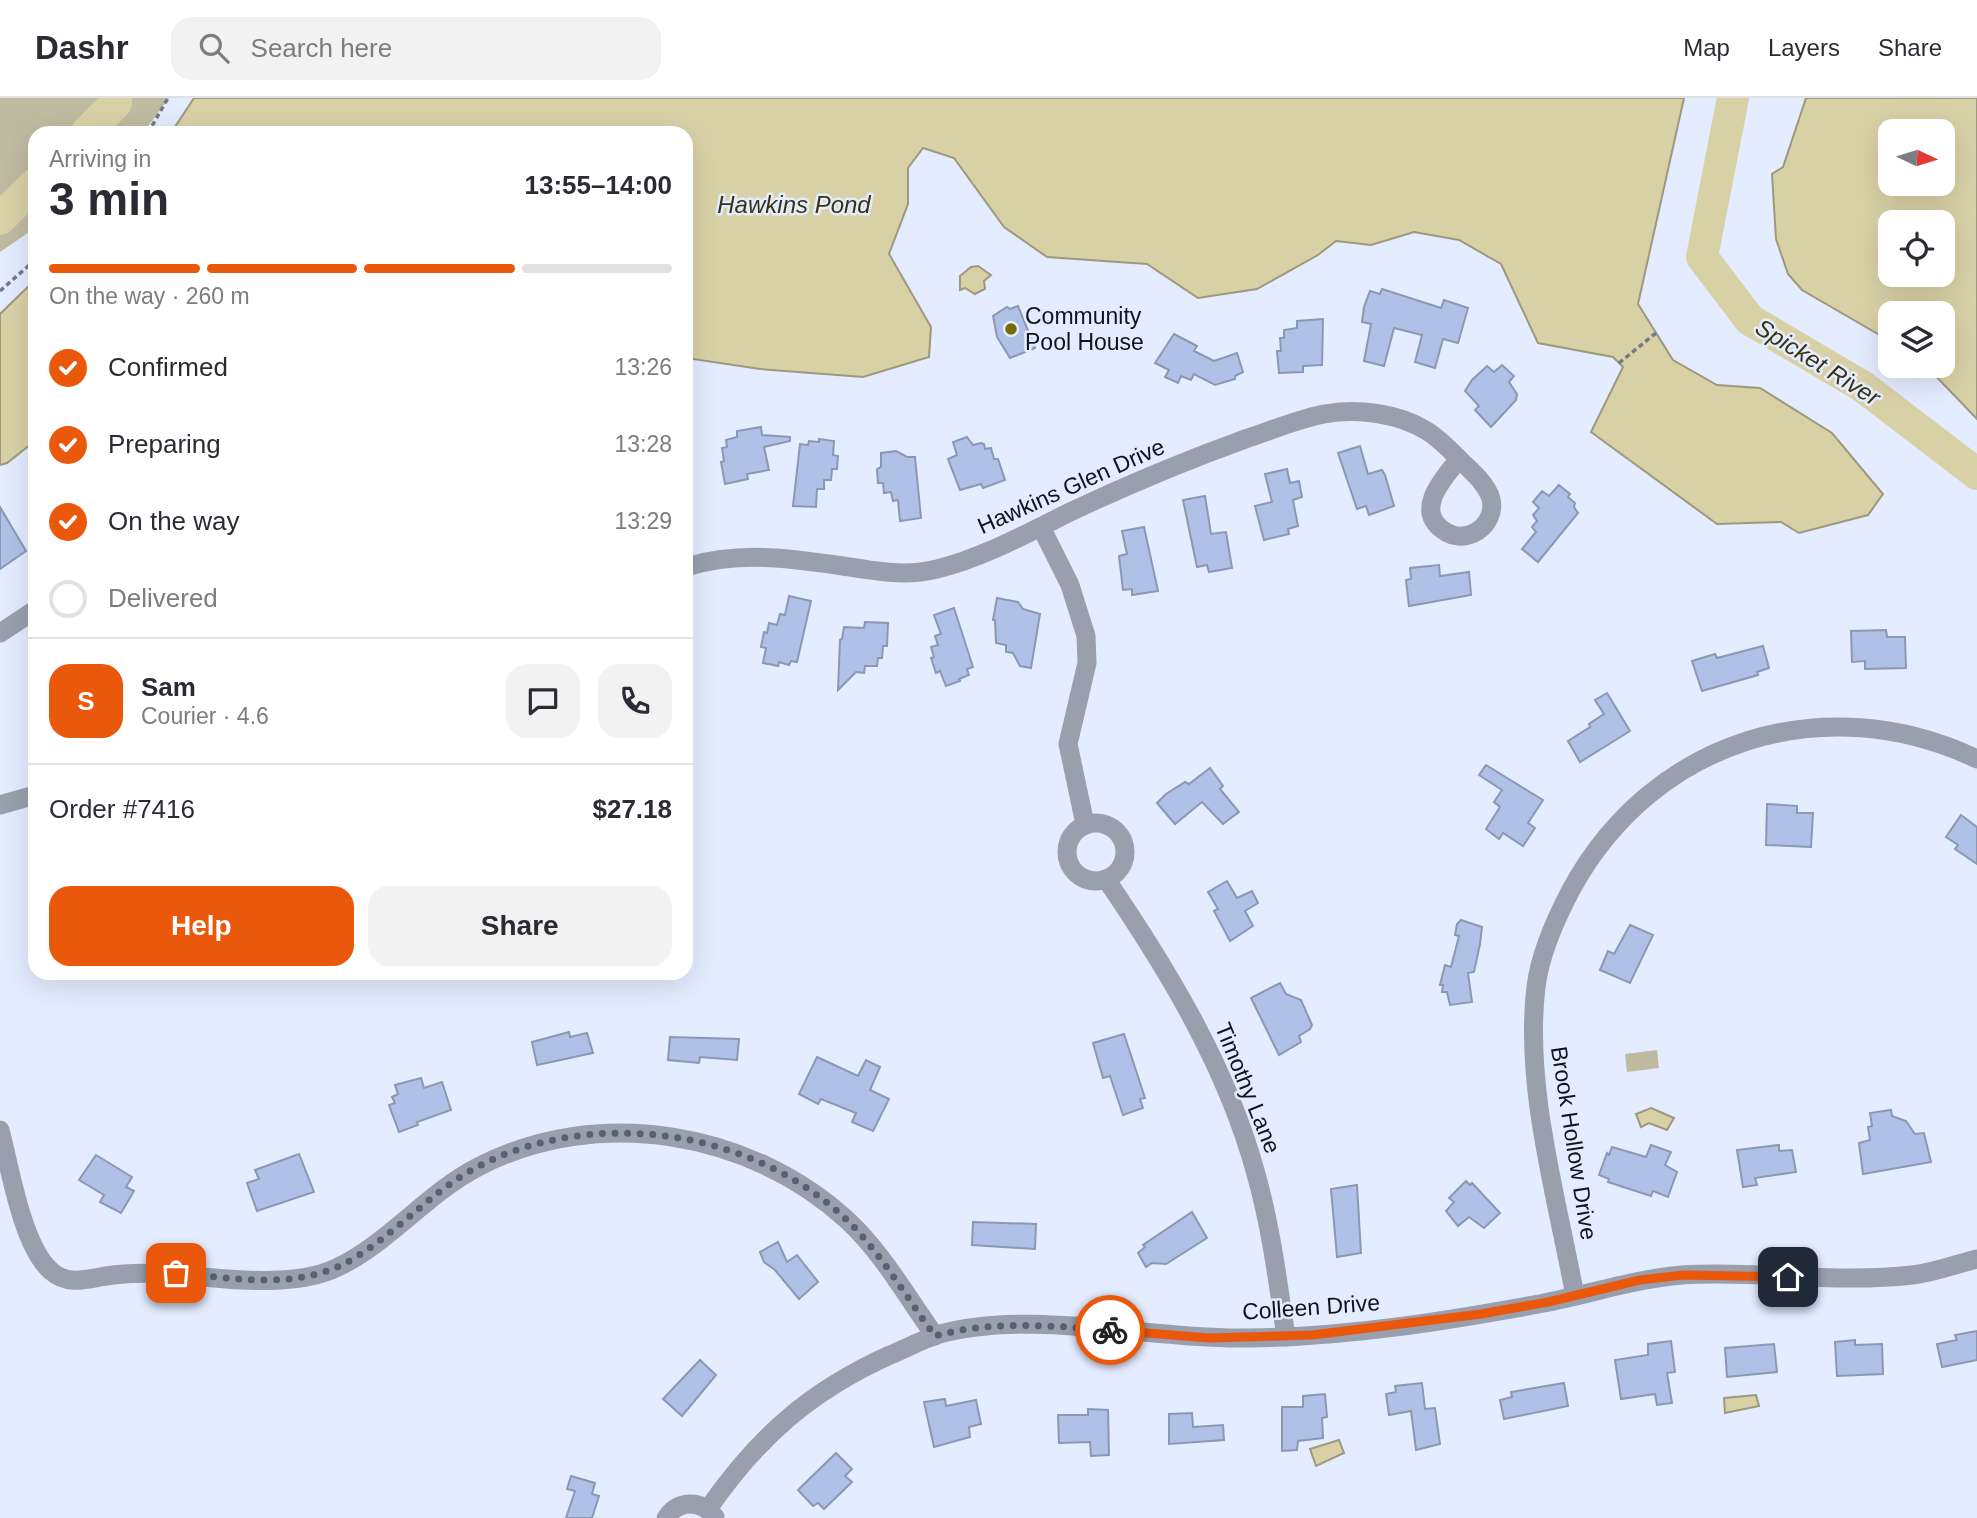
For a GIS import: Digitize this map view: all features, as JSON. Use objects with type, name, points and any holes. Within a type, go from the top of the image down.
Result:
[{"type":"street","name":"Hawkins Glen Drive","points":[[693,565],[725,558],[766,556],[888,572],[918,573],[958,563],[1145,477],[1302,420],[1331,413],[1362,413],[1411,423],[1439,439],[1459,459]]},
{"type":"street","points":[[1041,527],[1070,585],[1086,636],[1087,663],[1068,744],[1085,824]]},
{"type":"street","points":[[0,633],[28,615]]},
{"type":"street","name":"Brook Hollow Drive","points":[[1575,1296],[1540,1110],[1532,1025],[1536,983],[1547,943],[1583,868],[1607,834],[1636,804],[1692,765],[1743,741],[1783,730],[1824,726],[1866,727],[1908,733],[1948,746],[1977,760]]},
{"type":"street","points":[[0,805],[28,797]]},
{"type":"street","points":[[1099,822],[1108,825],[1122,838],[1125,853],[1123,862],[1118,871],[1106,879],[1097,881],[1083,878],[1072,869],[1068,860],[1068,841],[1076,829],[1085,824],[1099,822]]},
{"type":"street","name":"Timothy Lane","points":[[1106,879],[1189,1013],[1240,1124],[1264,1203],[1286,1337]]},
{"type":"street","points":[[0,1130],[21,1212],[36,1253],[51,1271],[60,1277],[83,1281],[110,1275],[152,1272],[261,1281],[320,1274],[355,1258],[428,1198],[494,1159],[568,1138],[600,1133],[667,1136],[712,1145],[767,1166],[825,1201],[871,1247],[935,1336]]},
{"type":"street","name":"Colleen Drive","points":[[666,1518],[674,1508],[682,1505],[700,1505],[712,1514],[731,1476],[754,1449],[794,1412],[860,1369],[955,1330],[996,1325],[1038,1325],[1197,1338],[1286,1337],[1481,1314],[1640,1280],[1683,1275],[1914,1275],[1977,1259]]},
{"type":"path","points":[[152,126],[168,98]]},
{"type":"path","points":[[0,291],[28,266]]},
{"type":"path","points":[[1619,363],[1656,333]]},
{"type":"shaded area","points":[[0,98],[169,98],[148,126],[28,126],[28,233],[0,252]]},
{"type":"shaded area","points":[[1657,1050],[1659,1068],[1627,1072],[1625,1054]]},
{"type":"water","name":"Hawkins Pond","points":[[194,98],[1684,98],[1638,304],[1673,360],[1717,385],[1760,388],[1832,433],[1883,494],[1868,515],[1799,533],[1781,522],[1717,524],[1591,432],[1623,367],[1613,357],[1538,343],[1501,264],[1459,240],[1414,232],[1371,245],[1336,241],[1318,255],[1257,289],[1198,298],[1147,264],[1047,257],[1004,227],[954,158],[923,148],[908,168],[908,204],[889,254],[931,327],[929,357],[863,377],[760,369],[693,359],[693,126],[176,126]]},
{"type":"water","points":[[1806,98],[1977,98],[1977,419],[1938,378],[1955,378],[1955,301],[1878,301],[1878,334],[1802,290],[1788,274],[1776,239],[1772,174],[1783,167]]},
{"type":"water","points":[[978,266],[991,275],[984,281],[985,289],[975,294],[965,288],[960,290],[960,276],[971,267]]},
{"type":"water","points":[[28,287],[28,446],[7,463],[0,465],[0,314]]},
{"type":"water","points":[[1651,1108],[1674,1118],[1667,1130],[1649,1123],[1641,1127],[1636,1114]]},
{"type":"water","points":[[1756,1395],[1759,1406],[1725,1413],[1724,1398]]},
{"type":"water","points":[[1339,1440],[1344,1453],[1316,1466],[1310,1449]]},
{"type":"building","points":[[1382,289],[1441,308],[1444,300],[1468,308],[1458,343],[1443,339],[1435,368],[1415,362],[1422,335],[1394,328],[1384,366],[1364,361],[1371,324],[1362,322],[1364,307],[1370,291],[1380,294]]},
{"type":"building","name":"Community Pool House","points":[[1018,306],[1035,348],[1010,358],[997,337],[993,316],[1007,307],[1010,309]]},
{"type":"building","points":[[1323,319],[1322,365],[1303,366],[1303,372],[1279,373],[1277,351],[1281,351],[1280,338],[1284,338],[1284,330],[1297,328],[1297,321]]},
{"type":"building","points":[[1174,334],[1197,346],[1194,351],[1214,361],[1237,353],[1243,372],[1235,376],[1235,379],[1215,385],[1194,374],[1191,380],[1181,376],[1178,383],[1165,377],[1169,370],[1155,363]]},
{"type":"building","points":[[1502,365],[1514,376],[1509,382],[1517,394],[1516,400],[1491,427],[1475,410],[1479,406],[1465,391],[1487,366],[1494,372]]},
{"type":"building","points":[[761,427],[762,435],[790,437],[790,441],[764,447],[769,470],[747,474],[748,479],[725,484],[721,462],[724,461],[722,448],[727,447],[726,440],[737,437],[737,431]]},
{"type":"building","points":[[967,437],[973,445],[981,443],[985,449],[991,448],[1005,480],[983,488],[981,484],[960,490],[948,459],[957,455],[953,442]]},
{"type":"building","points":[[819,439],[834,441],[833,455],[838,456],[837,469],[832,469],[831,480],[824,480],[824,489],[817,489],[816,507],[793,506],[800,444],[808,445],[809,441],[819,442]]},
{"type":"building","points":[[1360,446],[1368,474],[1382,470],[1385,475],[1394,506],[1369,515],[1366,506],[1357,509],[1338,453]]},
{"type":"building","points":[[896,451],[907,457],[915,457],[921,518],[900,521],[898,500],[893,501],[891,492],[884,493],[883,483],[878,483],[877,469],[881,467],[881,453]]},
{"type":"building","points":[[1287,469],[1290,483],[1299,481],[1302,497],[1293,500],[1298,526],[1288,529],[1289,534],[1264,540],[1255,506],[1272,502],[1265,474]]},
{"type":"building","points":[[1559,485],[1570,494],[1568,497],[1575,503],[1574,507],[1578,513],[1538,562],[1522,549],[1536,532],[1532,527],[1537,521],[1533,515],[1539,508],[1533,502],[1542,491],[1549,496]]},
{"type":"building","points":[[1205,496],[1211,534],[1226,532],[1232,568],[1209,572],[1207,565],[1197,567],[1183,500]]},
{"type":"building","points":[[0,507],[26,551],[0,569]]},
{"type":"building","points":[[1144,527],[1158,591],[1132,595],[1132,589],[1123,590],[1119,556],[1127,554],[1122,531]]},
{"type":"building","points":[[1439,565],[1440,576],[1469,572],[1471,595],[1409,606],[1406,580],[1411,579],[1410,568]]},
{"type":"building","points":[[789,596],[811,601],[797,662],[791,661],[789,665],[779,662],[778,666],[763,663],[766,648],[761,647],[764,632],[767,633],[769,623],[777,625],[780,614],[785,615]]},
{"type":"building","points":[[997,598],[1018,602],[1023,609],[1040,614],[1031,668],[1020,666],[1013,653],[1006,652],[1006,645],[996,643],[993,620]]},
{"type":"building","points":[[954,608],[973,667],[967,669],[969,675],[946,686],[940,671],[936,673],[931,658],[934,657],[931,647],[938,645],[935,636],[941,634],[934,615]]},
{"type":"building","points":[[865,622],[888,623],[887,646],[883,646],[882,658],[878,658],[877,666],[865,666],[864,673],[856,672],[838,690],[840,640],[844,627],[864,628]]},
{"type":"building","points":[[1886,630],[1887,637],[1905,637],[1906,668],[1865,669],[1865,661],[1852,662],[1851,631]]},
{"type":"building","points":[[1763,646],[1769,668],[1757,672],[1758,675],[1702,691],[1692,661],[1715,654],[1717,658]]},
{"type":"building","points":[[1607,693],[1630,731],[1580,762],[1568,741],[1604,714],[1595,700]]},
{"type":"building","points":[[1486,765],[1543,800],[1528,823],[1535,828],[1523,846],[1503,833],[1499,839],[1486,829],[1500,807],[1494,802],[1502,790],[1479,775]]},
{"type":"building","points":[[1210,768],[1223,786],[1220,789],[1239,812],[1223,824],[1202,802],[1175,824],[1157,803],[1166,794],[1185,782],[1189,784]]},
{"type":"building","points":[[1767,804],[1797,806],[1797,813],[1813,813],[1811,847],[1766,845]]},
{"type":"building","points":[[1961,815],[1977,827],[1977,864],[1955,849],[1958,845],[1946,837]]},
{"type":"building","points":[[1227,881],[1237,898],[1252,891],[1258,903],[1245,911],[1253,926],[1230,941],[1214,911],[1218,909],[1208,892]]},
{"type":"building","points":[[1461,920],[1482,927],[1480,944],[1474,972],[1468,973],[1472,1002],[1450,1005],[1447,992],[1442,992],[1443,985],[1440,985],[1445,965],[1451,967],[1459,936],[1455,935],[1457,924]]},
{"type":"building","points":[[1630,925],[1653,935],[1630,983],[1600,970],[1608,951],[1614,954]]},
{"type":"building","points":[[1280,983],[1286,994],[1301,1000],[1312,1025],[1299,1036],[1301,1042],[1279,1055],[1251,998]]},
{"type":"building","points":[[569,1032],[570,1037],[587,1033],[593,1053],[537,1065],[532,1042]]},
{"type":"building","points":[[1124,1034],[1145,1098],[1140,1099],[1143,1108],[1123,1115],[1110,1076],[1103,1078],[1093,1043]]},
{"type":"building","points":[[670,1037],[739,1039],[737,1060],[700,1057],[699,1063],[668,1060]]},
{"type":"building","points":[[817,1057],[858,1076],[866,1060],[880,1067],[870,1090],[889,1099],[873,1131],[852,1122],[856,1113],[821,1099],[818,1104],[799,1094]]},
{"type":"building","points":[[421,1078],[424,1088],[442,1082],[451,1110],[417,1122],[418,1125],[399,1132],[389,1105],[395,1103],[392,1097],[398,1094],[395,1085]]},
{"type":"building","points":[[1891,1110],[1892,1116],[1906,1121],[1915,1134],[1924,1133],[1931,1162],[1863,1174],[1859,1143],[1870,1140],[1870,1113]]},
{"type":"building","points":[[1651,1145],[1671,1152],[1665,1165],[1677,1172],[1668,1197],[1653,1191],[1651,1196],[1608,1182],[1609,1179],[1599,1175],[1612,1147],[1646,1157]]},
{"type":"building","points":[[1779,1145],[1779,1151],[1792,1150],[1796,1172],[1755,1178],[1757,1185],[1743,1187],[1737,1150]]},
{"type":"building","points":[[299,1154],[314,1192],[257,1211],[247,1183],[259,1179],[255,1170]]},
{"type":"building","points":[[96,1155],[132,1177],[126,1187],[134,1191],[121,1213],[100,1202],[104,1195],[79,1180]]},
{"type":"building","points":[[1466,1181],[1470,1185],[1472,1183],[1500,1213],[1484,1228],[1469,1217],[1458,1226],[1446,1211],[1454,1202],[1449,1198]]},
{"type":"building","points":[[1357,1185],[1361,1253],[1337,1257],[1331,1189]]},
{"type":"building","points":[[1192,1212],[1207,1238],[1166,1264],[1152,1263],[1146,1267],[1138,1253],[1145,1247],[1143,1245]]},
{"type":"building","points":[[973,1222],[1036,1224],[1035,1249],[972,1245]]},
{"type":"building","points":[[778,1242],[787,1262],[797,1255],[818,1282],[799,1299],[775,1270],[764,1262],[760,1252]]},
{"type":"building","points":[[1977,1331],[1977,1360],[1942,1367],[1937,1344],[1957,1340],[1955,1335]]},
{"type":"building","points":[[1855,1340],[1855,1345],[1882,1344],[1883,1374],[1837,1376],[1835,1342]]},
{"type":"building","points":[[1671,1341],[1675,1372],[1667,1373],[1672,1403],[1657,1405],[1655,1394],[1621,1399],[1615,1360],[1648,1355],[1648,1344]]},
{"type":"building","points":[[1774,1344],[1777,1372],[1727,1377],[1725,1348]]},
{"type":"building","points":[[700,1360],[716,1375],[682,1416],[663,1399]]},
{"type":"building","points":[[1422,1383],[1425,1409],[1435,1408],[1440,1444],[1416,1450],[1411,1411],[1389,1415],[1386,1394],[1396,1392],[1395,1386]]},
{"type":"building","points":[[1564,1383],[1568,1406],[1504,1419],[1500,1400],[1512,1397],[1511,1392]]},
{"type":"building","points":[[1325,1394],[1327,1417],[1322,1418],[1323,1438],[1298,1441],[1297,1450],[1282,1451],[1282,1407],[1303,1407],[1303,1396]]},
{"type":"building","points":[[945,1399],[946,1406],[976,1400],[981,1424],[969,1427],[970,1437],[934,1447],[924,1402]]},
{"type":"building","points":[[1088,1409],[1108,1410],[1109,1455],[1091,1456],[1090,1442],[1059,1443],[1058,1415],[1088,1415]]},
{"type":"building","points":[[1192,1413],[1193,1427],[1223,1425],[1224,1440],[1169,1444],[1169,1414]]},
{"type":"building","points":[[836,1453],[852,1469],[845,1476],[852,1482],[824,1509],[818,1503],[813,1506],[798,1490]]},
{"type":"building","points":[[571,1476],[595,1483],[592,1494],[599,1496],[592,1518],[566,1518],[575,1491],[567,1489]]},
{"type":"waterway","name":"Spicket River","points":[[93,126],[116,103],[116,98]]},
{"type":"waterway","name":"Spicket River","points":[[1733,98],[1702,257],[1750,320],[1862,386],[1977,474]]},
{"type":"waterway","name":"Spicket River","points":[[0,219],[28,191]]},
{"type":"way so far","points":[[176,1273],[261,1281],[320,1274],[355,1258],[428,1198],[494,1159],[568,1138],[600,1133],[631,1133],[701,1142],[734,1152],[797,1182],[825,1201],[871,1247],[935,1336],[955,1330],[996,1325],[1110,1330]]},
{"type":"place","name":"Community Pool House","points":[[1011,329]]},
{"type":"route","points":[[1110,1330],[1209,1338],[1312,1335],[1481,1314],[1548,1302],[1640,1280],[1683,1275],[1788,1277]]}]
